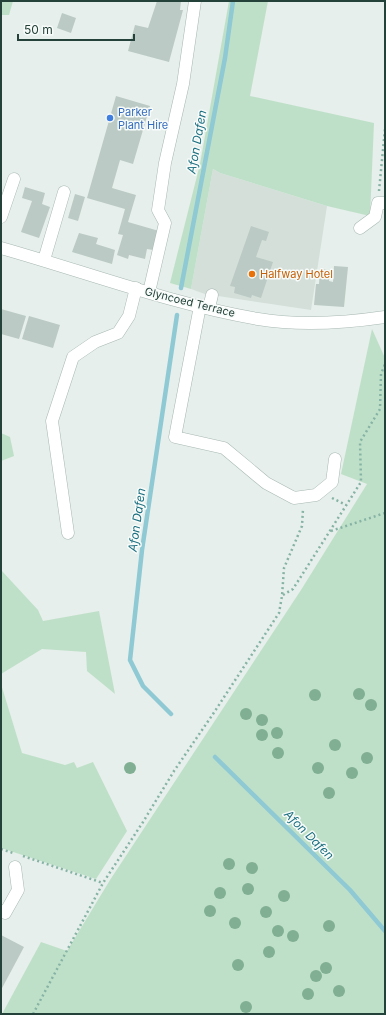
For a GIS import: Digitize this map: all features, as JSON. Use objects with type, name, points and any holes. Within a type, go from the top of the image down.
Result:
[{"type":"street","points":[[149,292],[164,223],[158,210],[165,163],[183,84],[195,1]]},
{"type":"street","points":[[1,217],[14,179]]},
{"type":"street","points":[[44,260],[64,192]]},
{"type":"street","points":[[360,228],[375,217],[382,203]]},
{"type":"street","name":"Glyncoed Terrace","points":[[1,248],[149,292],[205,307],[259,319],[346,323],[385,317]]},
{"type":"street","points":[[68,533],[52,421],[73,357],[95,342],[118,333],[129,316],[136,288]]},
{"type":"street","points":[[212,295],[205,307],[175,437],[224,448],[266,483],[294,498],[316,495],[332,482],[335,459]]},
{"type":"street","points":[[1,911],[5,913],[18,890],[15,867]]},
{"type":"path","points":[[382,203],[385,129]]},
{"type":"path","points":[[282,596],[293,589],[361,482],[360,442],[380,409],[381,374],[385,364]]},
{"type":"path","points":[[33,1014],[102,883],[279,613],[284,568],[302,526],[303,507],[294,498]]},
{"type":"path","points":[[334,499],[346,505]]},
{"type":"path","points":[[330,531],[385,513]]},
{"type":"path","points":[[1,849],[102,883]]},
{"type":"shaded area","points":[[213,169],[220,173],[327,206],[311,310],[205,294],[191,289]]},
{"type":"green space","points":[[1,1],[13,1],[9,15],[1,15]]},
{"type":"green space","points":[[229,1],[268,1],[250,96],[374,123],[370,216],[327,206],[220,173],[213,169],[191,289],[170,283],[200,164]]},
{"type":"green space","points":[[372,329],[385,358],[385,1014],[2,1014],[41,942],[67,951],[110,880],[301,590],[367,484],[341,474]]},
{"type":"green space","points":[[1,433],[10,437],[14,456],[1,461]]},
{"type":"green space","points":[[1,570],[38,610],[43,621],[99,611],[115,694],[87,671],[86,652],[42,649],[1,674]]},
{"type":"green space","points":[[1,684],[22,753],[65,765],[74,762],[77,768],[93,762],[127,831],[96,879],[1,848]]},
{"type":"building","points":[[157,1],[181,1],[180,10],[183,10],[169,62],[128,51],[135,25],[148,28]]},
{"type":"building","points":[[62,13],[76,18],[71,33],[57,28]]},
{"type":"building","points":[[116,96],[150,106],[133,164],[120,160],[112,188],[136,195],[128,222],[159,231],[153,250],[147,249],[145,259],[129,255],[128,259],[117,255],[123,235],[118,234],[125,209],[87,198]]},
{"type":"building","points":[[25,187],[45,193],[42,204],[50,207],[39,238],[21,232],[32,201],[22,198]]},
{"type":"building","points":[[75,194],[85,197],[78,221],[68,218]]},
{"type":"building","name":"Halfway Hotel","points":[[251,226],[269,232],[266,241],[262,240],[256,257],[273,262],[261,298],[252,295],[251,298],[234,293],[235,287],[230,286]]},
{"type":"building","points":[[79,233],[98,238],[96,244],[115,250],[112,264],[72,252]]},
{"type":"building","points":[[334,266],[348,267],[344,307],[314,305],[316,284],[319,284],[320,269],[330,270],[329,281],[333,282]]},
{"type":"building","points":[[1,309],[26,316],[19,339],[1,334]]},
{"type":"building","points":[[29,316],[60,325],[53,348],[22,339]]},
{"type":"building","points":[[1,935],[24,947],[1,990]]},
{"type":"waterway","name":"Afon Dafen","points":[[181,288],[225,58],[233,1]]},
{"type":"waterway","name":"Afon Dafen","points":[[171,714],[143,686],[130,660],[142,550],[177,315]]},
{"type":"waterway","name":"Afon Dafen","points":[[215,757],[350,890],[385,931]]},
{"type":"place","name":"Parker Plant Hire","points":[[110,118]]},
{"type":"place","name":"Halfway Hotel","points":[[252,274]]}]
